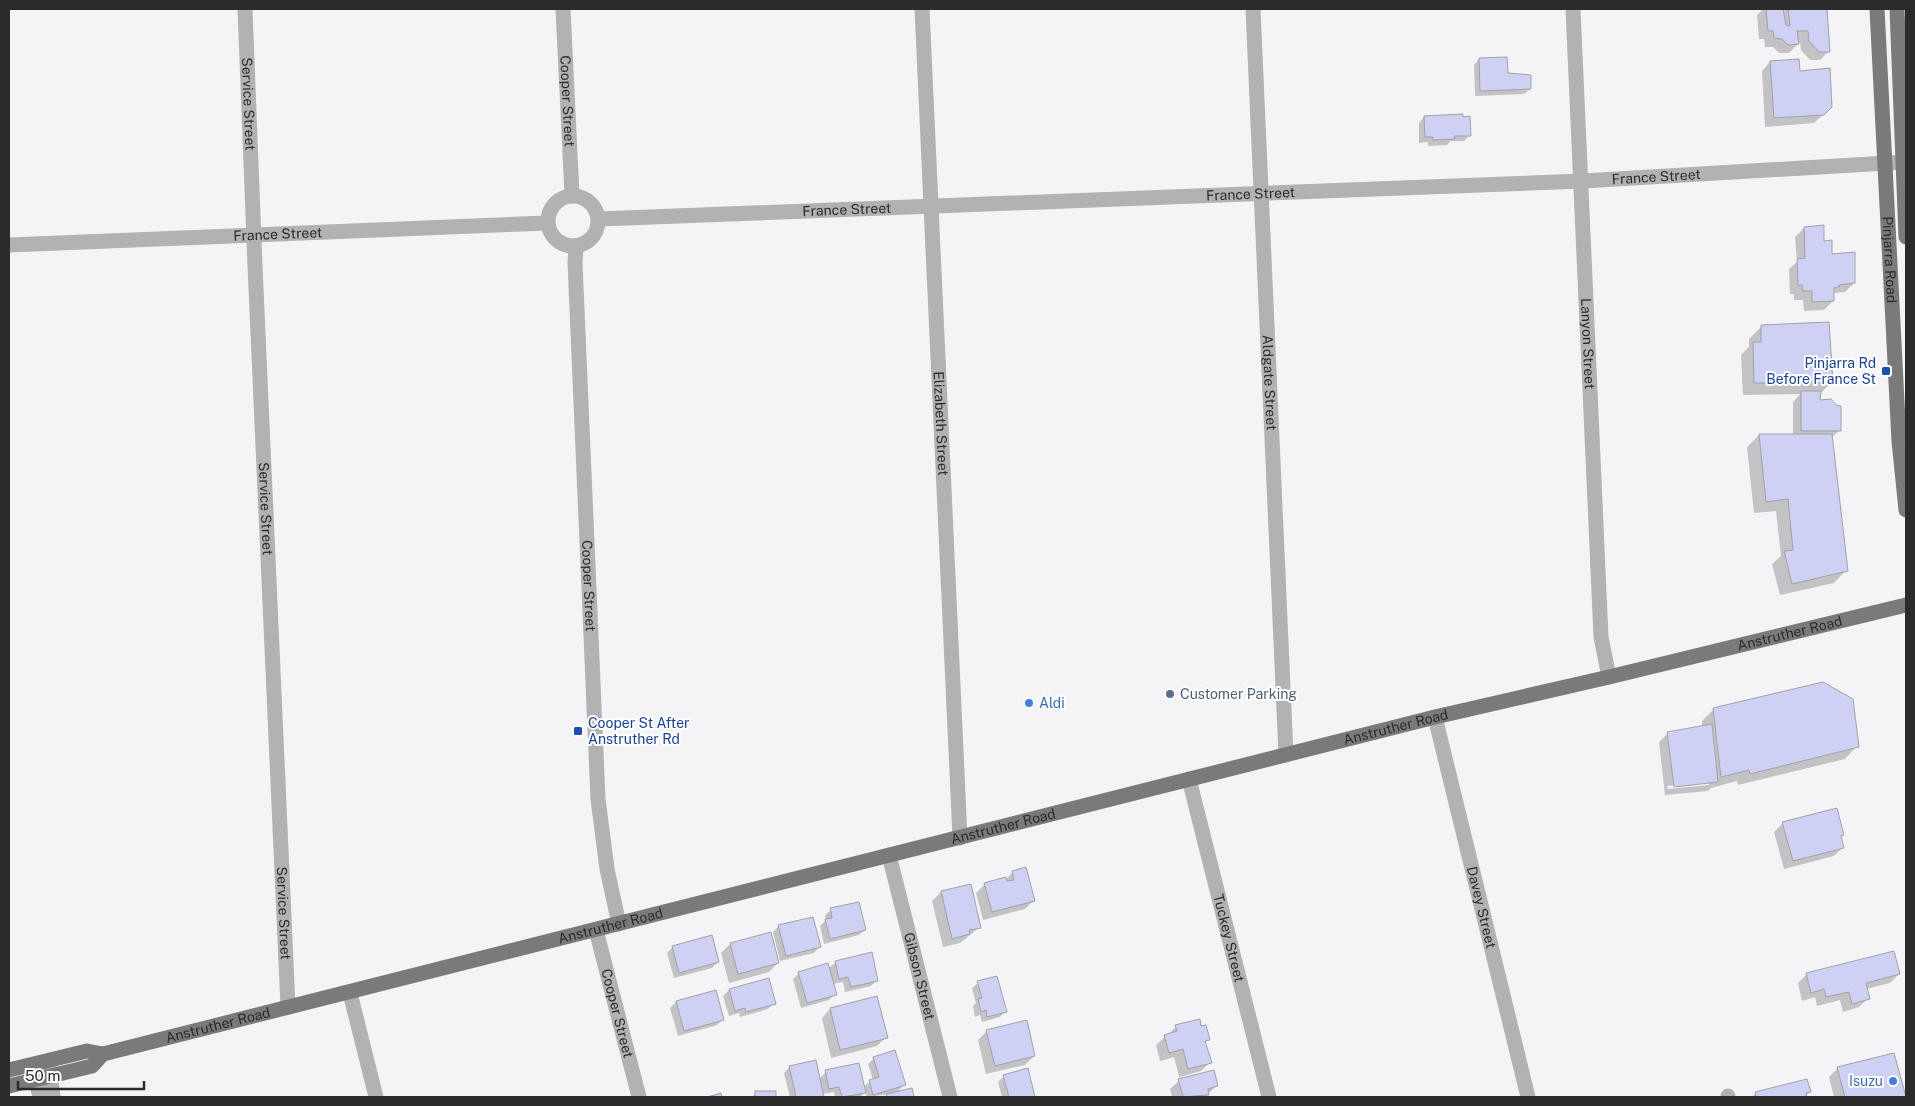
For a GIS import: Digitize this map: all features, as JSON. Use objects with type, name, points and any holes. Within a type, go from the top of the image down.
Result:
[{"type":"main road","name":"Pinjarra Road","points":[[1877,9],[1899,440],[1906,510]]},
{"type":"main road","name":"Pinjarra Road","points":[[1897,9],[1903,69],[1906,237]]},
{"type":"main road","name":"Anstruther Road","points":[[9,1070],[34,1072],[92,1066],[103,1054],[1435,717],[1610,677],[1906,605]]},
{"type":"main road","name":"Anstruther Road","points":[[9,1086],[34,1072]]},
{"type":"street","name":"Service Street","points":[[246,9],[254,236],[288,1008]]},
{"type":"street","name":"Cooper Street","points":[[564,9],[572,195]]},
{"type":"street","name":"Elizabeth Street","points":[[922,9],[960,838]]},
{"type":"street","name":"Aldgate Street","points":[[1253,9],[1286,755]]},
{"type":"street","name":"Lanyon Street","points":[[1573,9],[1583,182],[1601,637],[1610,677]]},
{"type":"street","name":"France Street","points":[[598,219],[1583,182],[1904,162]]},
{"type":"street","points":[[572,195],[580,196],[593,205],[598,219],[595,234],[590,240],[576,246],[560,243],[549,231],[547,223],[551,207],[557,200],[572,195]]},
{"type":"street","name":"France Street","points":[[9,245],[547,223]]},
{"type":"street","name":"Cooper Street","points":[[576,246],[575,263],[598,799],[607,869],[619,924]]},
{"type":"street","name":"Davey Street","points":[[1435,717],[1528,1097]]},
{"type":"street","name":"Tuckey Street","points":[[1189,779],[1269,1097]]},
{"type":"street","name":"Gibson Street","points":[[890,855],[950,1097]]},
{"type":"street","name":"Cooper Street","points":[[596,930],[638,1097]]},
{"type":"street","points":[[350,992],[376,1097]]},
{"type":"street","points":[[50,1069],[53,1097]]},
{"type":"street","points":[[34,1072],[40,1097]]},
{"type":"building","points":[[1766,9],[1783,9],[1786,25],[1790,26],[1788,9],[1827,9],[1830,52],[1819,52],[1809,41],[1808,31],[1797,31],[1799,44],[1788,45],[1782,39],[1774,38],[1773,31],[1768,31]]},
{"type":"building","points":[[1507,57],[1508,73],[1531,75],[1531,89],[1480,91],[1479,58]]},
{"type":"building","points":[[1799,59],[1800,71],[1830,68],[1832,107],[1824,115],[1774,118],[1770,61]]},
{"type":"building","points":[[1463,114],[1463,117],[1470,116],[1471,136],[1454,136],[1455,139],[1433,140],[1433,137],[1425,137],[1424,116]]},
{"type":"building","points":[[1824,225],[1824,241],[1832,240],[1832,254],[1855,252],[1855,283],[1839,285],[1839,287],[1834,288],[1834,301],[1812,302],[1812,291],[1803,291],[1802,285],[1798,286],[1797,259],[1805,258],[1804,227]]},
{"type":"building","points":[[1829,322],[1833,383],[1754,383],[1753,342],[1761,342],[1761,325]]},
{"type":"building","points":[[1801,391],[1821,391],[1820,400],[1831,399],[1836,405],[1841,406],[1841,431],[1801,431]]},
{"type":"building","points":[[1759,434],[1832,434],[1848,571],[1792,584],[1784,551],[1793,550],[1788,499],[1766,502]]},
{"type":"building","points":[[1823,682],[1853,699],[1859,747],[1750,774],[1749,770],[1721,777],[1713,708]]},
{"type":"building","points":[[1712,724],[1718,782],[1674,787],[1667,732]]},
{"type":"building","points":[[1837,808],[1844,835],[1841,836],[1844,848],[1793,861],[1782,822]]},
{"type":"building","points":[[1026,867],[1035,901],[992,912],[984,883],[1006,877],[1007,881],[1014,880],[1012,871]]},
{"type":"building","points":[[971,884],[981,928],[969,930],[970,934],[952,939],[941,891]]},
{"type":"building","points":[[859,902],[866,930],[830,939],[825,919],[832,918],[830,908]]},
{"type":"building","points":[[813,917],[821,947],[786,956],[778,925]]},
{"type":"building","points":[[771,932],[779,963],[738,974],[730,943]]},
{"type":"building","points":[[712,935],[719,962],[679,973],[672,946]]},
{"type":"building","points":[[1894,951],[1900,974],[1866,983],[1870,999],[1852,1004],[1849,992],[1826,997],[1824,989],[1811,993],[1806,973]]},
{"type":"building","points":[[872,952],[878,981],[851,987],[848,977],[839,979],[835,961]]},
{"type":"building","points":[[828,963],[837,995],[807,1003],[798,972]]},
{"type":"building","points":[[997,976],[1007,1012],[987,1017],[986,1010],[981,1012],[978,999],[982,998],[977,981]]},
{"type":"building","points":[[769,978],[776,1004],[746,1012],[745,1008],[735,1011],[729,989]]},
{"type":"building","points":[[716,990],[724,1020],[684,1031],[676,1001]]},
{"type":"building","points":[[877,996],[888,1038],[840,1050],[830,1008]]},
{"type":"building","points":[[1200,1019],[1201,1026],[1206,1025],[1210,1040],[1205,1041],[1212,1063],[1188,1069],[1183,1049],[1169,1053],[1164,1035],[1177,1031],[1175,1025]]},
{"type":"building","points":[[1027,1020],[1035,1056],[995,1066],[986,1030]]},
{"type":"building","points":[[895,1050],[906,1085],[873,1095],[869,1080],[879,1077],[873,1057]]},
{"type":"building","points":[[1894,1053],[1906,1097],[1845,1097],[1837,1067]]},
{"type":"building","points":[[816,1060],[824,1097],[796,1097],[789,1066]]},
{"type":"building","points":[[859,1063],[866,1093],[842,1097],[839,1087],[829,1089],[825,1070]]},
{"type":"building","points":[[1028,1068],[1035,1097],[1009,1097],[1003,1075]]},
{"type":"building","points":[[1214,1070],[1218,1086],[1208,1089],[1209,1095],[1179,1097],[1183,1096],[1178,1079]]},
{"type":"building","points":[[1807,1079],[1811,1092],[1806,1093],[1807,1097],[1756,1097],[1755,1092]]},
{"type":"building","points":[[912,1088],[914,1097],[887,1097],[886,1094]]},
{"type":"building","points":[[755,1091],[776,1091],[776,1097],[755,1097]]},
{"type":"building","points":[[721,1093],[722,1097],[707,1097]]},
{"type":"place","name":"Pinjarra Rd Before France St","points":[[1886,371]]},
{"type":"place","name":"Customer Parking","points":[[1170,694]]},
{"type":"place","name":"Aldi","points":[[1029,703]]},
{"type":"place","name":"Cooper St After Anstruther Rd","points":[[578,731]]},
{"type":"place","name":"Isuzu","points":[[1893,1081]]}]
